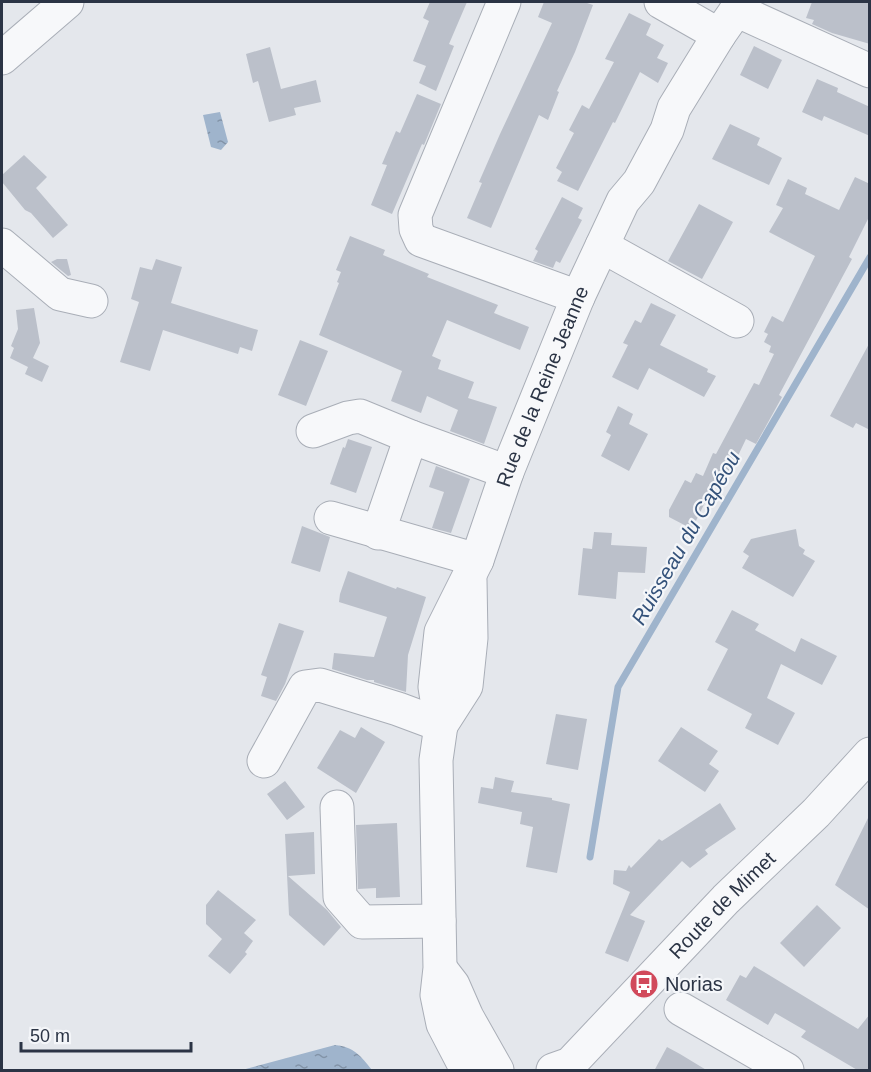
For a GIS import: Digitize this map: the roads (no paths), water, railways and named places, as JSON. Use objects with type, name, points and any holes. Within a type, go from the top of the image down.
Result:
[{"type":"street","points":[[2,58],[67,2]]},
{"type":"street","points":[[504,2],[415,215],[416,229],[421,240],[578,297]]},
{"type":"street","points":[[661,2],[732,15],[870,70]]},
{"type":"street","name":"Rue de la Reine Jeanne","points":[[467,1071],[443,1024],[437,995],[440,968],[436,760],[441,725],[466,686],[456,635],[473,568],[507,472],[578,297],[623,201],[632,154],[642,133],[674,108],[732,15]]},
{"type":"street","points":[[2,245],[60,294],[91,301]]},
{"type":"street","points":[[602,246],[737,321]]},
{"type":"street","points":[[314,431],[348,418],[360,416],[507,472]]},
{"type":"street","points":[[378,532],[411,437]]},
{"type":"street","points":[[330,518],[378,532],[473,568]]},
{"type":"street","points":[[264,761],[305,687],[320,685],[441,725]]},
{"type":"street","name":"Route de Mimet","points":[[553,1071],[570,1064],[726,899],[816,813],[870,754]]},
{"type":"street","points":[[337,807],[340,897],[362,922],[439,921]]},
{"type":"street","name":"Route de Mimet","points":[[586,1071],[703,940],[768,874],[816,813]]},
{"type":"street","points":[[440,968],[453,985],[467,1017],[497,1071]]},
{"type":"street","points":[[681,1009],[787,1071]]},
{"type":"water","points":[[220,112],[228,142],[221,150],[211,147],[203,115]]},
{"type":"water","points":[[335,1045],[356,1053],[372,1070],[242,1070]]},
{"type":"waterway","name":"Ruisseau du Capéou","points":[[590,857],[618,687],[870,257]]},
{"type":"place","name":"Norias","points":[[644,984]]}]
